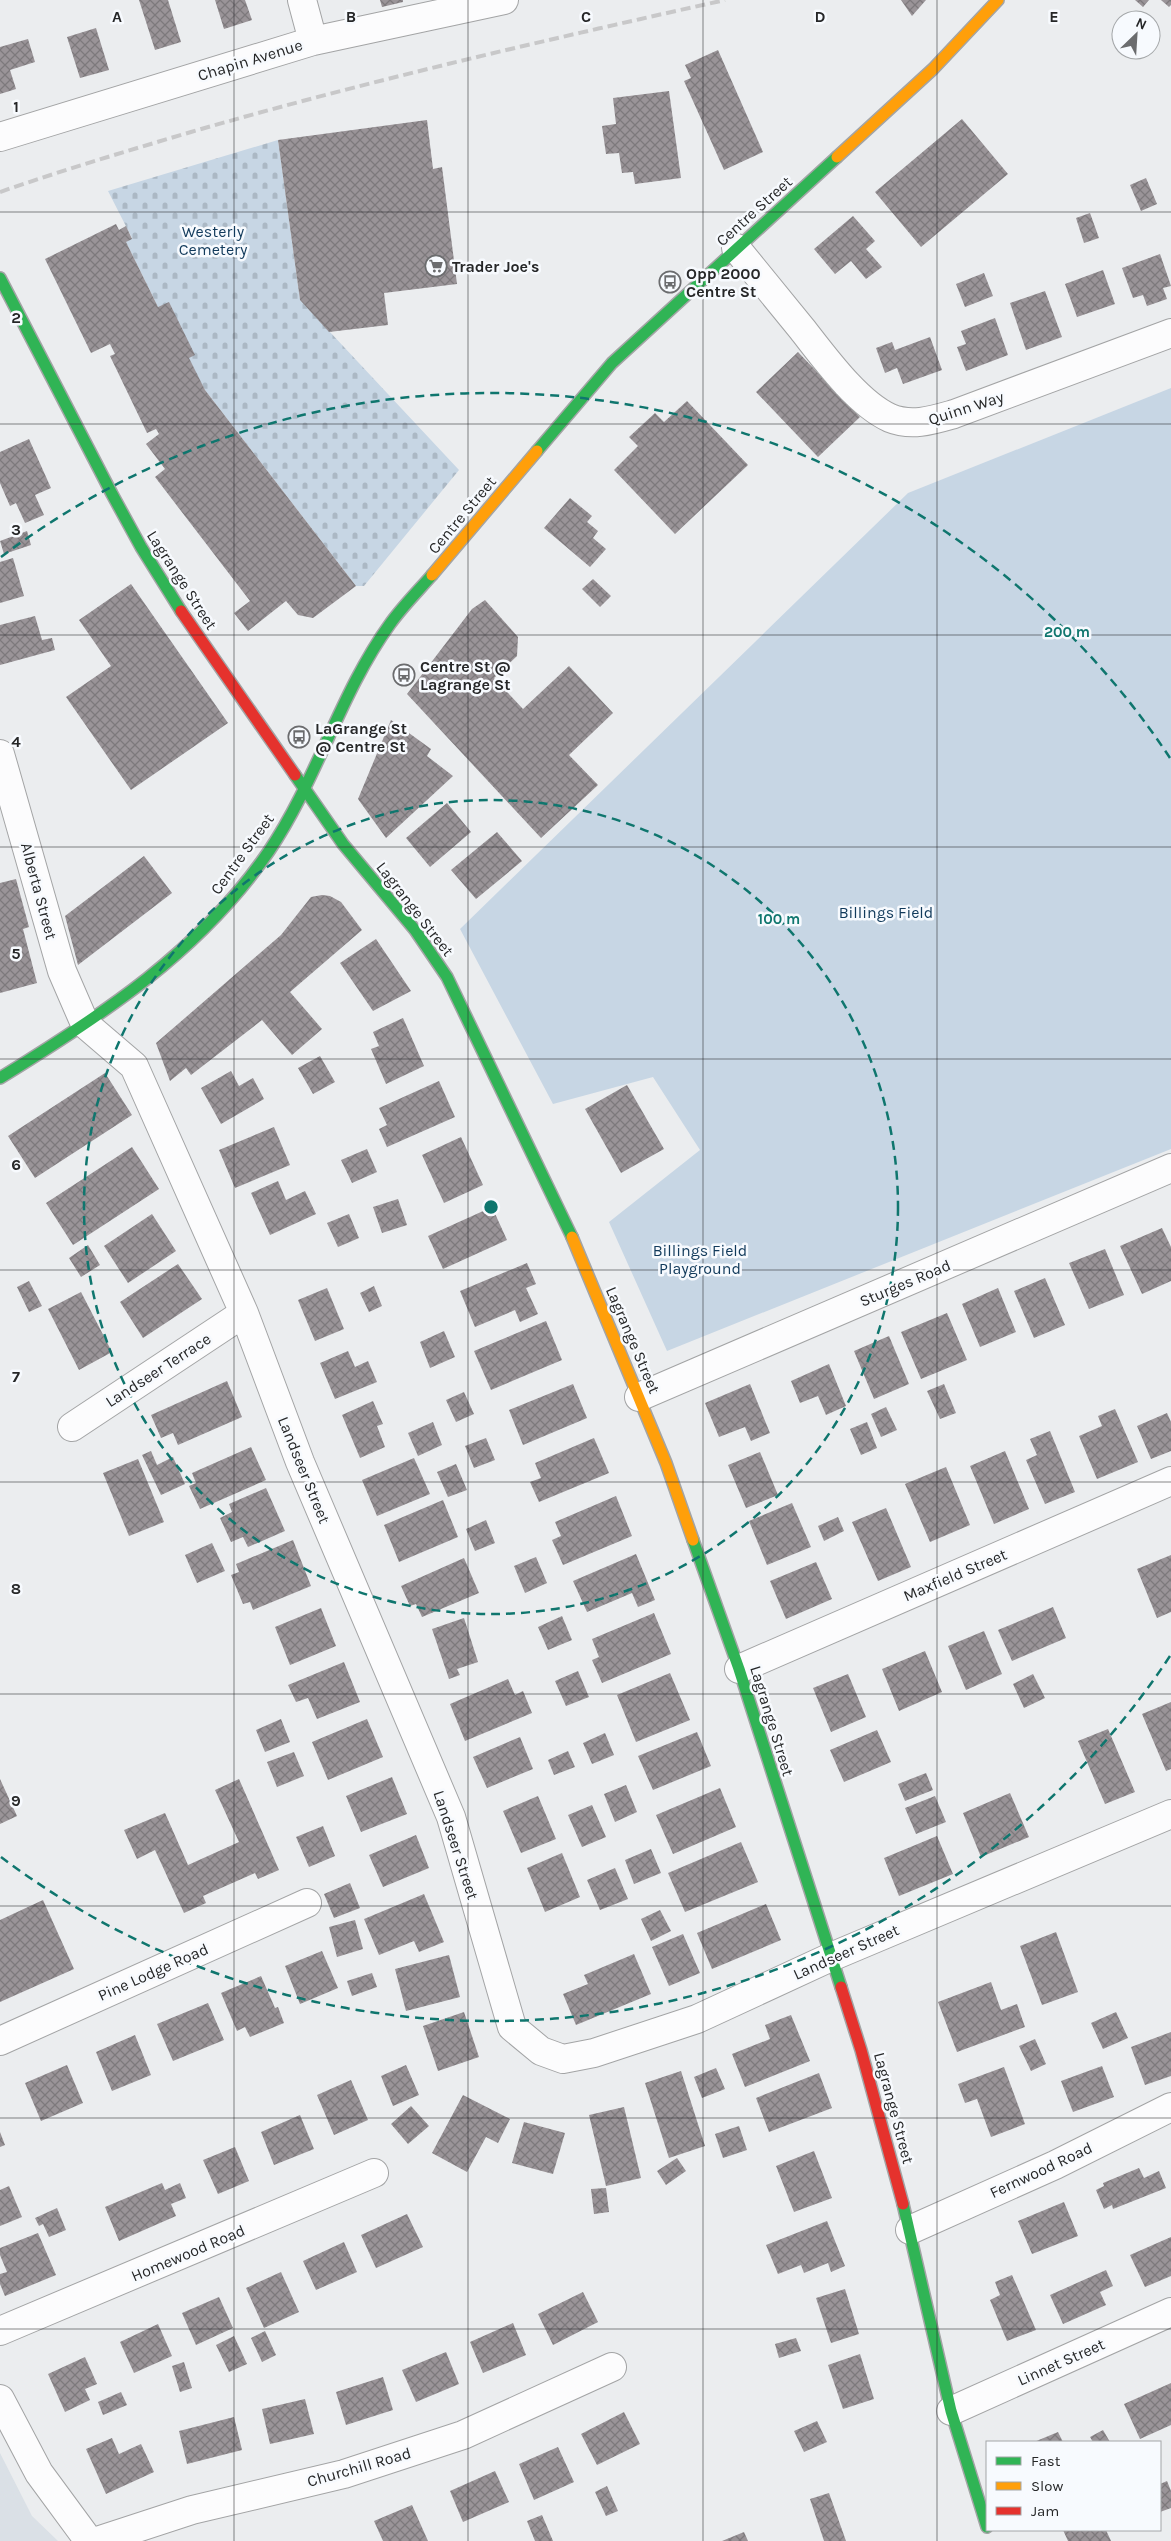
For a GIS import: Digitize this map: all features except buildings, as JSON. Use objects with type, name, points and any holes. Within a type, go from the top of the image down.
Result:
[{"type":"main road","name":"Centre Street","points":[[0,1078],[138,989],[197,937],[222,911],[269,851],[366,663],[390,624],[612,363],[926,75],[988,3]]},
{"type":"main road","name":"Lagrange Street","points":[[0,278],[141,547],[178,606],[303,788],[351,854],[388,894],[447,977],[568,1228],[666,1463],[739,1669],[861,2050],[910,2230],[951,2412],[986,2522]]},
{"type":"street","points":[[302,0],[313,41]]},
{"type":"street","name":"Chapin Avenue","points":[[0,137],[313,41],[504,0]]},
{"type":"street","name":"Quinn Way","points":[[736,248],[852,386],[875,409],[891,418],[909,422],[924,422],[954,414],[1171,333]]},
{"type":"street","name":"Alberta Street","points":[[0,754],[62,971],[85,1024]]},
{"type":"street","name":"Landseer Street","points":[[85,1024],[134,1066],[244,1313],[300,1462],[451,1817],[512,2027],[541,2051],[563,2059],[594,2053],[696,2019],[832,1957],[1171,1814]]},
{"type":"street","name":"Sturges Road","points":[[639,1397],[1171,1168]]},
{"type":"street","name":"Landseer Terrace","points":[[72,1427],[244,1313]]},
{"type":"street","name":"Maxfield Street","points":[[739,1669],[1171,1481]]},
{"type":"street","name":"Pine Lodge Road","points":[[0,2041],[306,1903]]},
{"type":"street","name":"Fernwood Road","points":[[910,2230],[1055,2165],[1171,2107]]},
{"type":"street","name":"Homewood Road","points":[[0,2331],[374,2173]]},
{"type":"street","name":"Linnet Street","points":[[951,2412],[1171,2312]]},
{"type":"street","name":"Churchill Road","points":[[97,2541],[192,2510],[344,2474],[463,2435],[612,2368]]},
{"type":"street","points":[[0,2399],[39,2473],[89,2541]]},
{"type":"shaded area","points":[[0,2453],[32,2516],[58,2541],[0,2541]]},
{"type":"green space","name":"Westerly Cemetery","points":[[278,140],[300,300],[459,470],[364,586],[356,586],[205,390],[158,307],[126,242],[132,238],[108,191]]},
{"type":"green space","name":"Billings Field","points":[[1171,388],[1171,1149],[667,1351],[609,1222],[700,1150],[653,1077],[553,1104],[460,929],[908,493]]},
{"type":"railway","points":[[0,192],[167,139],[324,95],[524,46],[725,0]]},
{"type":"traffic: fast","points":[[537,451],[612,363],[837,157]]},
{"type":"traffic: fast","points":[[0,278],[112,494],[141,547],[181,611]]},
{"type":"traffic: fast","points":[[0,1078],[38,1055],[147,979],[212,920],[242,887],[269,851],[286,824],[342,707],[372,651],[405,605],[432,575]]},
{"type":"traffic: fast","points":[[295,775],[343,844],[415,930],[447,977],[572,1237]]},
{"type":"traffic: fast","points":[[693,1540],[739,1669],[841,1987]]},
{"type":"traffic: fast","points":[[903,2204],[951,2411],[986,2524]]},
{"type":"traffic: slow","points":[[837,157],[933,69],[998,0]]},
{"type":"traffic: slow","points":[[432,575],[537,451]]},
{"type":"traffic: slow","points":[[572,1237],[666,1463],[693,1540]]},
{"type":"traffic: jam","points":[[181,611],[295,775]]},
{"type":"traffic: jam","points":[[841,1987],[861,2050],[903,2204]]},
{"type":"place","name":"Trader Joe's","points":[[436,266]]},
{"type":"place","name":"Opp 2000 Centre St","points":[[670,282]]},
{"type":"place","name":"Centre St @ Lagrange St","points":[[404,675]]},
{"type":"place","name":"LaGrange St @ Centre St","points":[[299,737]]},
{"type":"park label","name":"Billings Field Playground","points":[[700,1259]]}]
